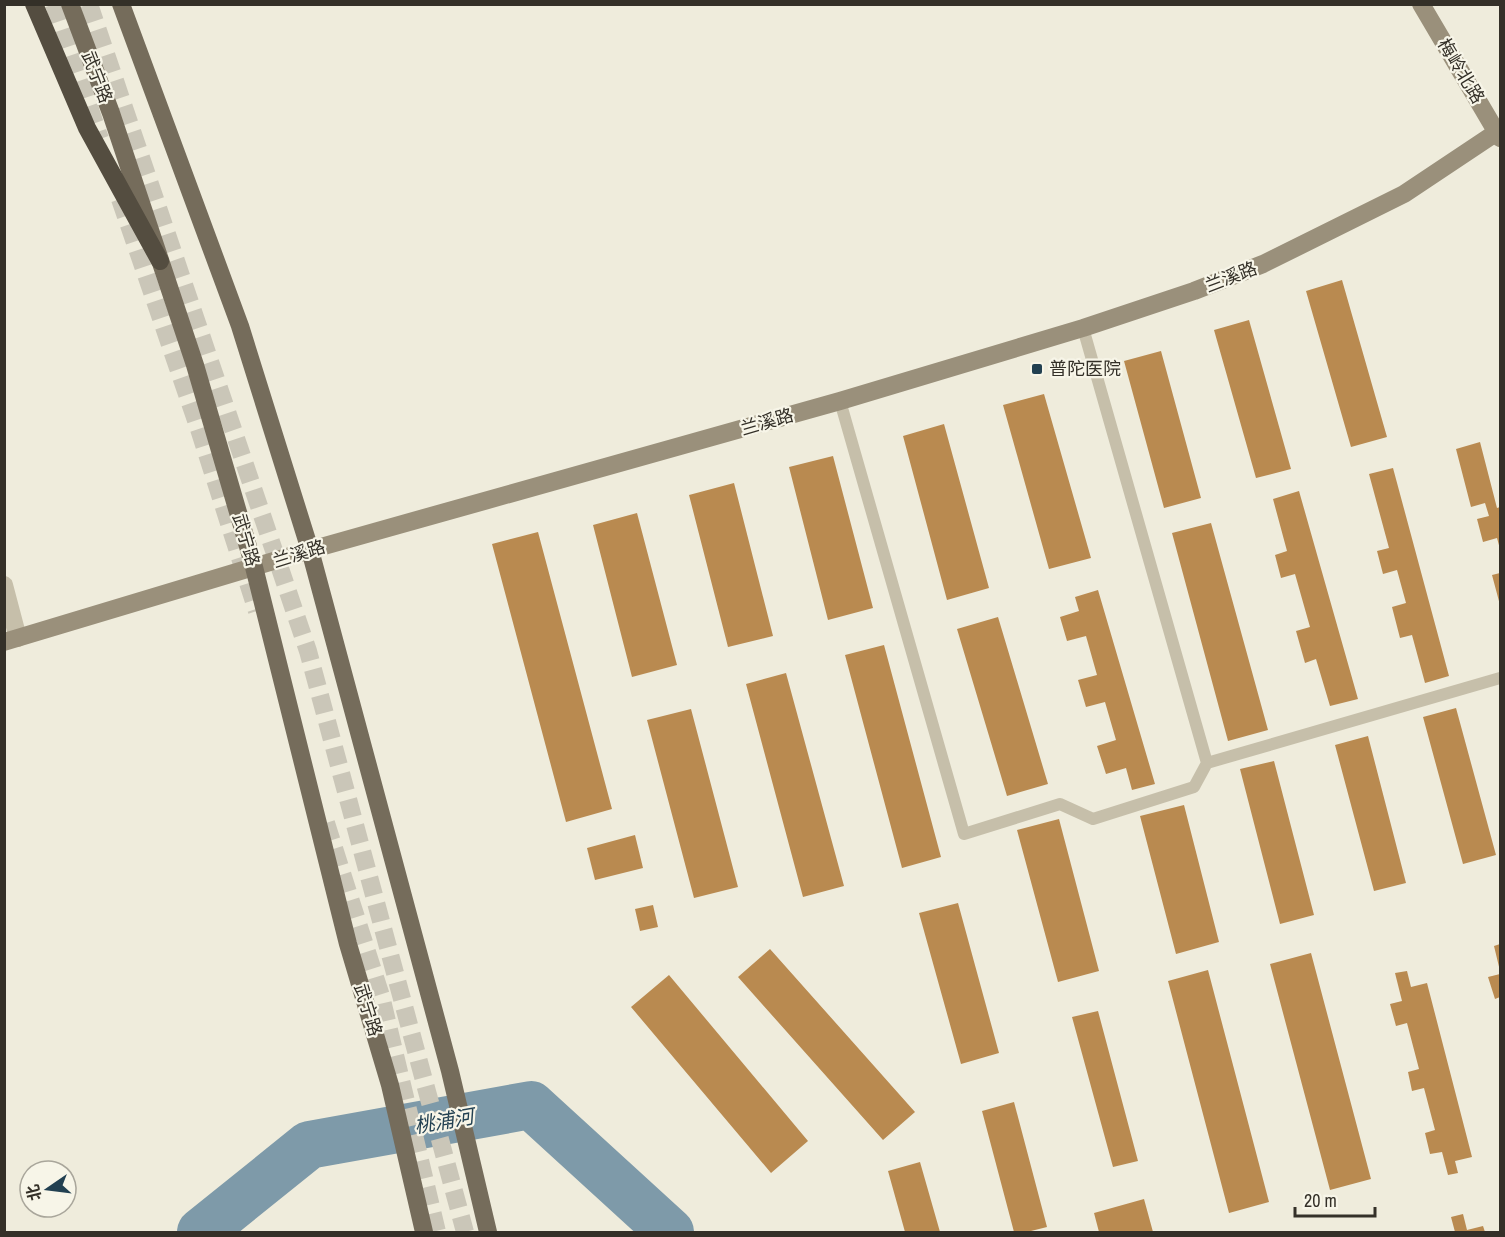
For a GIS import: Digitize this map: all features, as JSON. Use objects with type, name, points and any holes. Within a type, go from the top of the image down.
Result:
[{"type":"highway","points":[[34,4],[87,128],[160,261]]},
{"type":"main road","name":"武宁路","points":[[70,4],[111,113],[195,365],[254,567],[348,944],[390,1085],[424,1233]]},
{"type":"main road","points":[[121,4],[240,326],[309,550],[450,1071],[488,1233]]},
{"type":"street","name":"梅岭北路","points":[[1421,4],[1499,133]]},
{"type":"street","name":"兰溪路","points":[[11,640],[309,550],[840,401],[1083,328],[1194,291],[1263,264],[1404,194],[1499,133]]},
{"type":"street","points":[[4,585],[11,640]]},
{"type":"lane","points":[[840,401],[964,834],[1060,804],[1093,819],[1194,787],[1207,763],[1083,328]]},
{"type":"lane","points":[[1207,763],[1500,678]]},
{"type":"building","points":[[1342,280],[1387,437],[1351,447],[1306,291]]},
{"type":"building","points":[[1249,320],[1291,469],[1256,478],[1214,330]]},
{"type":"building","points":[[1161,351],[1201,498],[1164,508],[1124,361]]},
{"type":"building","points":[[1044,394],[1091,558],[1049,569],[1003,405]]},
{"type":"building","points":[[944,424],[989,588],[947,600],[903,436]]},
{"type":"building","points":[[1480,442],[1497,508],[1500,507],[1500,549],[1497,538],[1483,542],[1477,519],[1489,516],[1485,503],[1471,507],[1456,449]]},
{"type":"building","points":[[833,456],[873,608],[828,620],[789,467]]},
{"type":"building","points":[[1393,468],[1449,676],[1425,683],[1412,635],[1400,638],[1392,607],[1406,603],[1397,570],[1383,574],[1377,551],[1389,548],[1369,474]]},
{"type":"building","points":[[734,483],[773,636],[728,647],[689,495]]},
{"type":"building","points":[[1299,491],[1358,699],[1330,706],[1316,659],[1305,663],[1296,631],[1310,627],[1295,574],[1281,578],[1275,555],[1287,551],[1273,499]]},
{"type":"building","points":[[637,513],[677,665],[632,677],[593,525]]},
{"type":"building","points":[[1211,523],[1268,730],[1228,741],[1172,533]]},
{"type":"building","points":[[538,532],[612,809],[566,822],[492,544]]},
{"type":"building","points":[[1500,573],[1500,605],[1492,575]]},
{"type":"building","points":[[1098,590],[1155,784],[1132,790],[1126,768],[1106,774],[1097,746],[1116,740],[1105,702],[1086,707],[1078,680],[1097,675],[1086,636],[1067,641],[1060,617],[1079,611],[1075,597]]},
{"type":"building","points":[[998,617],[1048,784],[1007,796],[957,629]]},
{"type":"building","points":[[884,645],[941,857],[902,868],[845,655]]},
{"type":"building","points":[[786,673],[844,886],[803,897],[746,684]]},
{"type":"building","points":[[1456,708],[1496,855],[1463,864],[1423,717]]},
{"type":"building","points":[[691,709],[738,887],[694,898],[647,720]]},
{"type":"building","points":[[1368,736],[1406,883],[1374,891],[1335,745]]},
{"type":"building","points":[[1274,761],[1314,915],[1280,924],[1240,769]]},
{"type":"building","points":[[1184,805],[1219,942],[1176,954],[1140,816]]},
{"type":"building","points":[[1059,819],[1099,971],[1058,982],[1017,830]]},
{"type":"building","points":[[635,835],[643,868],[595,880],[587,848]]},
{"type":"building","points":[[958,903],[999,1053],[961,1064],[919,913]]},
{"type":"building","points":[[653,905],[658,927],[640,931],[635,909]]},
{"type":"building","points":[[1500,944],[1500,971],[1494,946]]},
{"type":"building","points":[[770,949],[915,1112],[883,1140],[738,977]]},
{"type":"building","points":[[1311,953],[1371,1179],[1330,1190],[1270,964]]},
{"type":"building","points":[[1208,970],[1269,1202],[1229,1213],[1168,981]]},
{"type":"building","points":[[1407,971],[1411,987],[1427,983],[1472,1157],[1455,1161],[1458,1173],[1448,1175],[1442,1152],[1430,1154],[1425,1133],[1435,1130],[1424,1088],[1412,1091],[1408,1072],[1419,1069],[1407,1023],[1396,1026],[1390,1004],[1402,1001],[1395,973]]},
{"type":"building","points":[[1500,974],[1500,997],[1495,999],[1488,977]]},
{"type":"building","points":[[669,975],[808,1141],[771,1173],[631,1007]]},
{"type":"building","points":[[1098,1011],[1138,1161],[1113,1167],[1072,1017]]},
{"type":"building","points":[[1014,1102],[1047,1227],[1027,1232],[1014,1232],[982,1111]]},
{"type":"building","points":[[920,1162],[940,1232],[905,1232],[888,1171]]},
{"type":"building","points":[[1144,1199],[1153,1232],[1099,1232],[1094,1213]]},
{"type":"building","points":[[1463,1214],[1467,1230],[1483,1226],[1485,1232],[1455,1232],[1451,1217]]},
{"type":"waterway","name":"桃浦河","points":[[201,1232],[309,1145],[531,1105],[670,1232]]},
{"type":"tunnel","points":[[54,4],[100,139]]},
{"type":"tunnel","points":[[89,4],[308,651],[465,1232]]},
{"type":"tunnel","points":[[120,199],[199,429],[257,611]]},
{"type":"tunnel","points":[[326,823],[381,996],[437,1232]]},
{"type":"place","name":"普陀医院","points":[[1037,369]]}]
